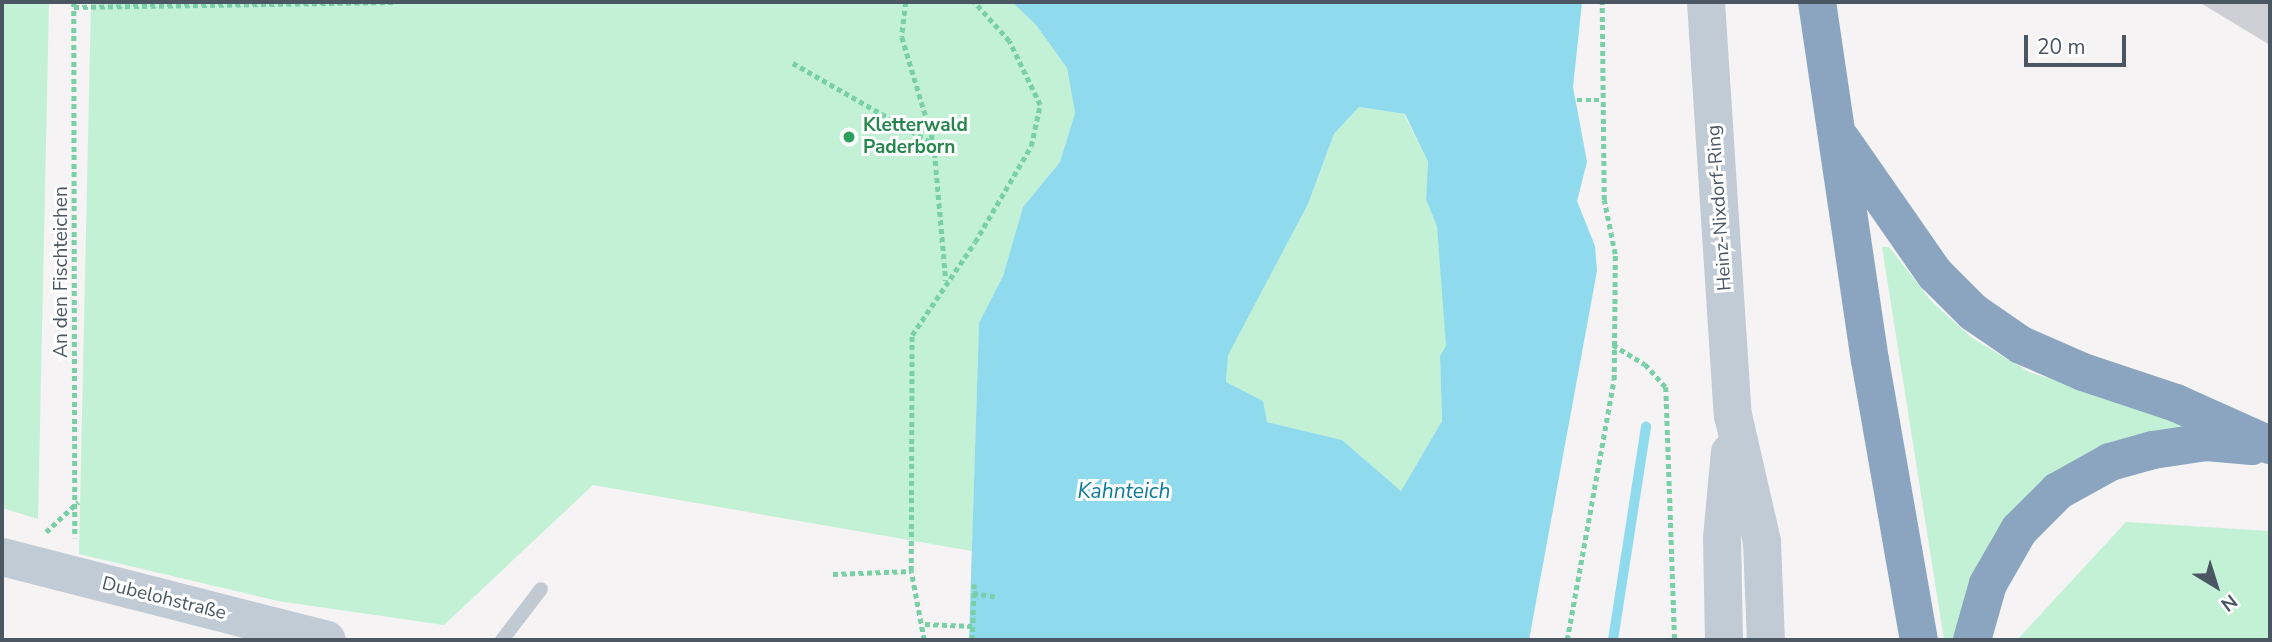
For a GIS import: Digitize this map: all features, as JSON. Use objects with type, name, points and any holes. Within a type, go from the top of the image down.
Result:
[{"type":"highway","points":[[1816,2],[1834,128],[1919,640]]},
{"type":"highway","points":[[1834,128],[1935,274],[1973,312],[2021,345],[2083,372],[2176,403],[2270,446]]},
{"type":"highway","points":[[1972,640],[1988,584],[2020,530],[2058,491],[2110,462],[2153,450],[2206,442],[2270,446]]},
{"type":"main road","name":"Heinz-Nixdorf-Ring","points":[[1706,2],[1733,415],[1722,538],[1724,640]]},
{"type":"main road","name":"Heinz-Nixdorf-Ring","points":[[1733,415],[1762,542],[1766,640]]},
{"type":"main road","name":"Dubelohstraße","points":[[2,557],[327,640]]},
{"type":"lane","points":[[502,640],[541,589]]},
{"type":"path","points":[[74,4],[394,2]]},
{"type":"path","points":[[906,2],[902,37],[934,144],[946,281]]},
{"type":"path","points":[[925,640],[925,624],[911,571],[912,335],[1031,146],[1040,105],[1009,41],[974,2]]},
{"type":"path","points":[[1567,640],[1614,380],[1615,254],[1604,200],[1602,2]]},
{"type":"path","name":"An den Fischteichen","points":[[74,4],[78,502],[75,542]]},
{"type":"path","points":[[793,63],[934,144]]},
{"type":"path","points":[[1577,100],[1602,100]]},
{"type":"path","points":[[1613,345],[1646,364],[1666,387],[1675,640]]},
{"type":"path","points":[[45,533],[78,502]]},
{"type":"path","points":[[833,574],[911,571]]},
{"type":"path","points":[[972,640],[974,584]]},
{"type":"path","points":[[973,593],[997,597]]},
{"type":"path","points":[[925,624],[972,626]]},
{"type":"green space","points":[[2,2],[49,2],[38,519],[2,508]]},
{"type":"green space","points":[[91,2],[1012,2],[1036,25],[1067,68],[1075,113],[1060,162],[1023,207],[1003,276],[979,323],[972,551],[593,485],[444,625],[278,601],[79,554]]},
{"type":"green space","points":[[1359,107],[1404,114],[1428,162],[1426,199],[1437,227],[1447,346],[1440,356],[1442,421],[1401,491],[1342,440],[1267,422],[1226,382],[1227,355],[1308,204],[1334,134]]},
{"type":"green space","points":[[1882,247],[1889,247],[1932,302],[1972,338],[2029,372],[2204,428],[2068,470],[1965,640],[1944,640]]},
{"type":"green space","points":[[2126,522],[2270,531],[2270,640],[2017,640]]},
{"type":"water","name":"Kahnteich","points":[[1012,2],[1582,2],[1573,87],[1587,162],[1577,201],[1595,246],[1597,271],[1529,640],[969,640],[979,323],[1003,276],[1023,207],[1060,162],[1075,113],[1067,68],[1036,25]],"holes":[[[1359,107],[1405,114],[1428,162],[1426,199],[1437,227],[1446,346],[1440,356],[1442,421],[1401,491],[1342,440],[1267,422],[1263,401],[1226,382],[1228,355],[1308,204],[1334,134]]]},
{"type":"building","points":[[2199,2],[2270,2],[2270,45]]},
{"type":"waterway","points":[[1613,640],[1646,427]]},
{"type":"place","name":"Kletterwald Paderborn","points":[[849,137]]}]
